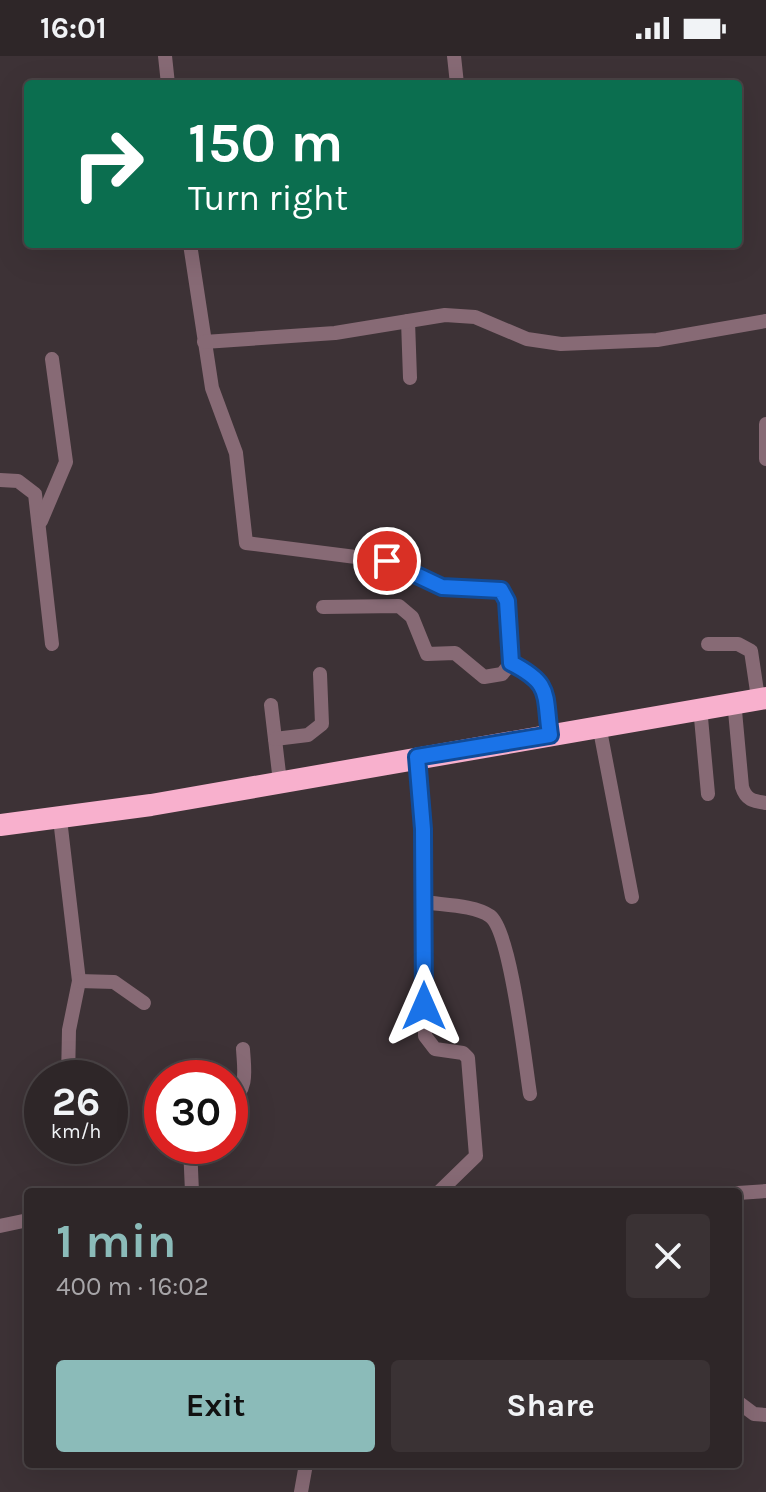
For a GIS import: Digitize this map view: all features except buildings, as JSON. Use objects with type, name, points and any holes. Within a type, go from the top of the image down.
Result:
[{"type":"highway","points":[[0,825],[60,819],[550,735],[734,700],[762,698]]},
{"type":"street","points":[[165,56],[168,80]]},
{"type":"street","points":[[454,56],[457,80]]},
{"type":"street","points":[[191,248],[214,396],[236,453],[246,543],[387,561],[442,587],[501,590],[507,601],[511,663],[502,674],[484,677],[455,653],[427,654],[412,617],[399,606],[323,607]]},
{"type":"street","points":[[204,342],[335,333],[445,315],[475,317],[527,339],[561,344],[657,340],[766,321]]},
{"type":"street","points":[[408,321],[410,378]]},
{"type":"street","points":[[40,521],[66,462],[52,359]]},
{"type":"street","points":[[766,424],[766,459]]},
{"type":"street","points":[[0,480],[29,487],[35,494],[52,644]]},
{"type":"street","points":[[708,644],[738,644],[751,651],[762,698]]},
{"type":"street","points":[[511,663],[536,676],[543,685],[550,735]]},
{"type":"street","points":[[275,739],[308,735],[322,724],[320,674]]},
{"type":"street","points":[[734,700],[742,787],[745,796],[766,803]]},
{"type":"street","points":[[271,705],[280,782]]},
{"type":"street","points":[[700,707],[708,794]]},
{"type":"street","points":[[599,725],[632,897]]},
{"type":"street","points":[[417,757],[424,902],[425,1036],[435,1049],[463,1053],[468,1058],[478,1147],[470,1165],[444,1188]]},
{"type":"street","points":[[60,819],[79,981],[69,1030],[68,1060]]},
{"type":"street","points":[[424,902],[483,912],[497,923],[508,959],[530,1094]]},
{"type":"street","points":[[79,981],[114,982],[144,1003]]},
{"type":"street","points":[[243,1049],[243,1060]]},
{"type":"street","points":[[191,1164],[192,1188]]},
{"type":"street","points":[[742,1193],[766,1191]]},
{"type":"street","points":[[0,1226],[24,1221]]},
{"type":"street","points":[[742,1405],[754,1414],[766,1415]]},
{"type":"street","points":[[301,1492],[305,1468]]},
{"type":"route","points":[[387,561],[442,587],[493,587],[501,590],[507,601],[506,624],[511,663],[536,676],[543,685],[550,735],[417,757],[423,829],[424,1006]]}]
